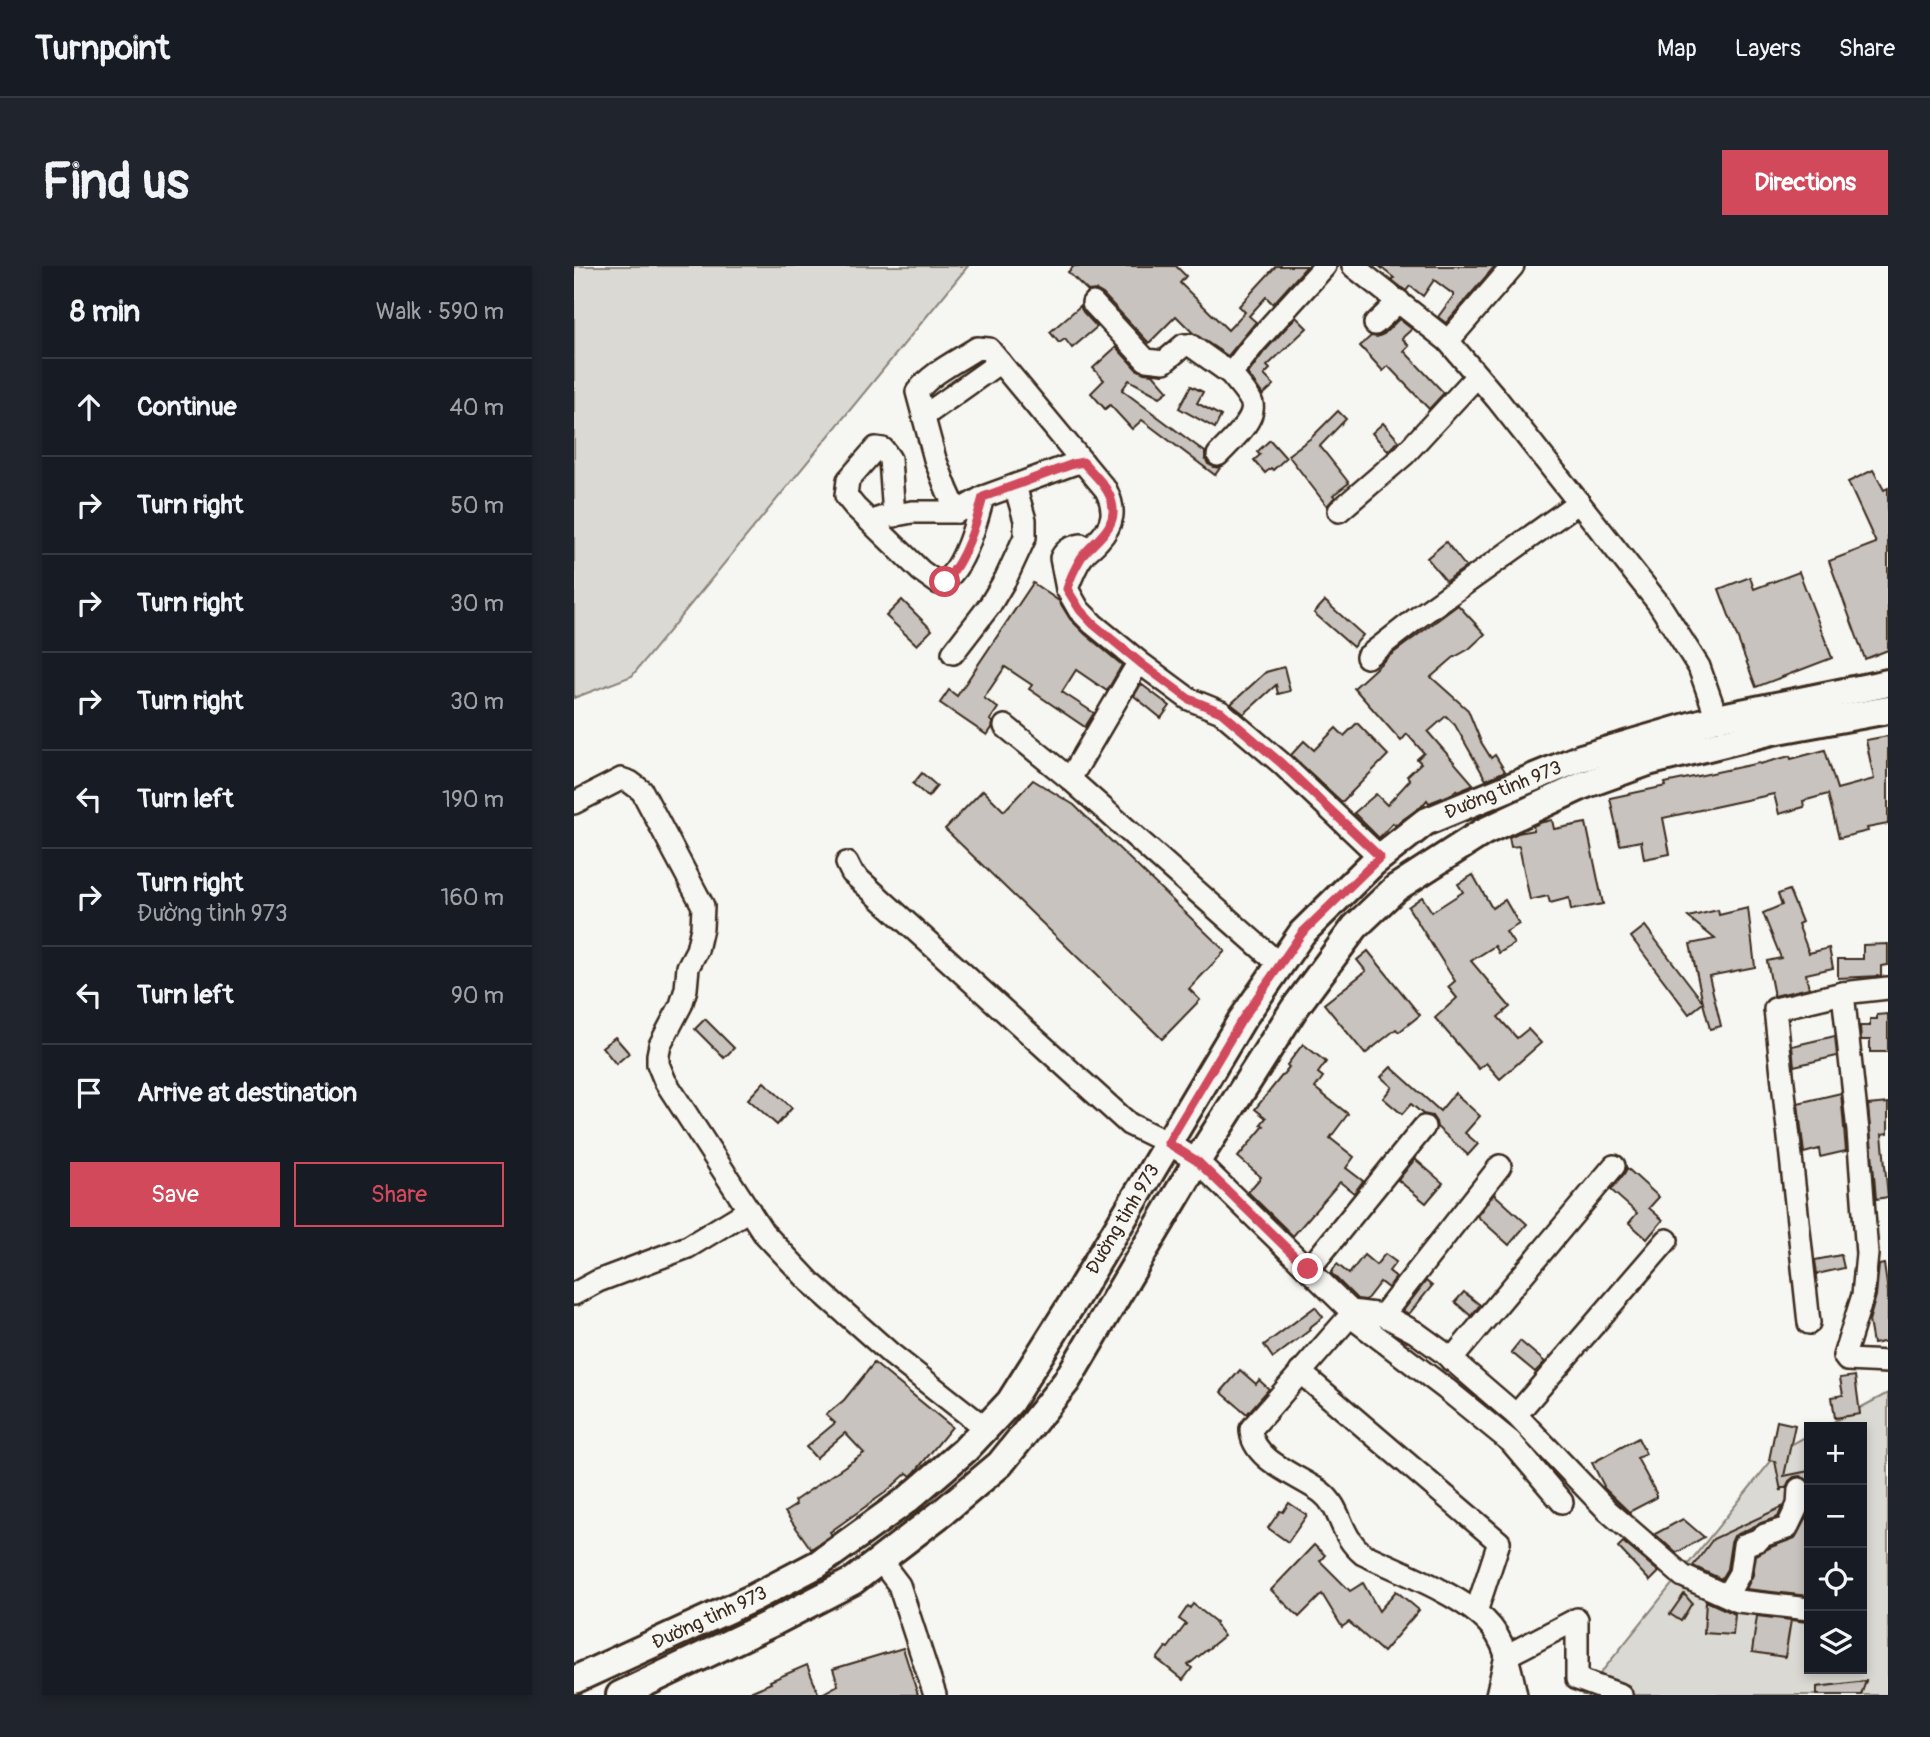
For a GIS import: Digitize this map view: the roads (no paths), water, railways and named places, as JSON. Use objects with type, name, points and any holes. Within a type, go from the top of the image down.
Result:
[{"type":"main road","name":"Đường tỉnh 973","points":[[574,1680],[753,1598],[818,1564],[908,1499],[965,1450],[1010,1402],[1078,1294],[1241,1021],[1302,933],[1380,857],[1425,822],[1581,758],[1704,731],[1888,683]]},
{"type":"main road","name":"Đường tỉnh 973","points":[[620,1695],[852,1581],[943,1512],[1000,1464],[1066,1382],[1197,1161],[1294,1009],[1355,927],[1396,888],[1483,832],[1584,785],[1648,762],[1704,731],[1773,731],[1888,710]]},
{"type":"street","points":[[1231,374],[1254,344],[1325,266]]},
{"type":"street","points":[[1353,266],[1448,341],[1666,614],[1699,667],[1704,731]]},
{"type":"street","points":[[1448,341],[1513,266]]},
{"type":"street","points":[[1375,324],[1399,301]]},
{"type":"street","points":[[1093,303],[1146,360],[1164,362],[1187,344],[1231,374],[1252,402],[1252,411],[1247,423],[1218,455]]},
{"type":"street","points":[[957,512],[935,459],[924,416],[1000,362],[1106,490],[1112,503],[1113,517],[1100,540],[1083,556],[1081,545],[1071,547],[1061,558],[1067,589],[1080,610],[1143,665],[1189,699],[1221,712],[1281,763],[1380,857]]},
{"type":"street","points":[[1339,511],[1404,455],[1477,376]]},
{"type":"street","points":[[894,516],[890,458],[883,449],[876,448],[848,480],[846,496],[921,571],[938,583],[945,582],[955,570],[968,545],[983,497]]},
{"type":"street","points":[[868,520],[912,512],[957,512],[983,497],[1083,462]]},
{"type":"street","points":[[953,653],[1006,578],[1025,537],[1025,520],[1015,486]]},
{"type":"street","points":[[1367,657],[1416,618],[1578,502]]},
{"type":"street","points":[[1070,779],[1137,665]]},
{"type":"street","points":[[1005,726],[1070,779],[1280,965]]},
{"type":"street","points":[[574,803],[621,779],[642,791],[703,906],[697,950],[688,967],[681,1005],[660,1045],[659,1064],[665,1080],[749,1210],[764,1232],[810,1282],[891,1354],[985,1428]]},
{"type":"street","points":[[847,863],[852,873],[1129,1124],[1197,1161],[1351,1313],[1511,1443],[1562,1502]]},
{"type":"street","points":[[1810,1323],[1775,1009],[1843,993],[1888,988]]},
{"type":"street","points":[[1843,993],[1858,1130],[1867,1254],[1863,1294],[1844,1356],[1847,1360],[1888,1362]]},
{"type":"street","points":[[1308,1269],[1423,1127]]},
{"type":"street","points":[[1383,1315],[1500,1166]]},
{"type":"street","points":[[1451,1360],[1614,1166]]},
{"type":"street","points":[[574,1294],[688,1247],[749,1210]]},
{"type":"street","points":[[1516,1415],[1667,1240]]},
{"type":"street","points":[[1351,1313],[1383,1315],[1415,1332],[1451,1360],[1516,1415],[1608,1511],[1683,1577],[1738,1601],[1804,1608]]},
{"type":"street","points":[[1351,1313],[1251,1429],[1251,1438],[1271,1461],[1327,1497],[1346,1536],[1363,1554],[1451,1596],[1487,1622],[1506,1656],[1516,1695]]},
{"type":"street","points":[[1300,1372],[1499,1542],[1476,1612]]},
{"type":"street","points":[[1727,1595],[1740,1573],[1744,1545],[1787,1528],[1798,1505],[1799,1489]]},
{"type":"street","points":[[880,1560],[900,1585],[935,1695]]},
{"type":"street","points":[[1497,1695],[1506,1656],[1577,1619],[1577,1679],[1621,1695]]}]
